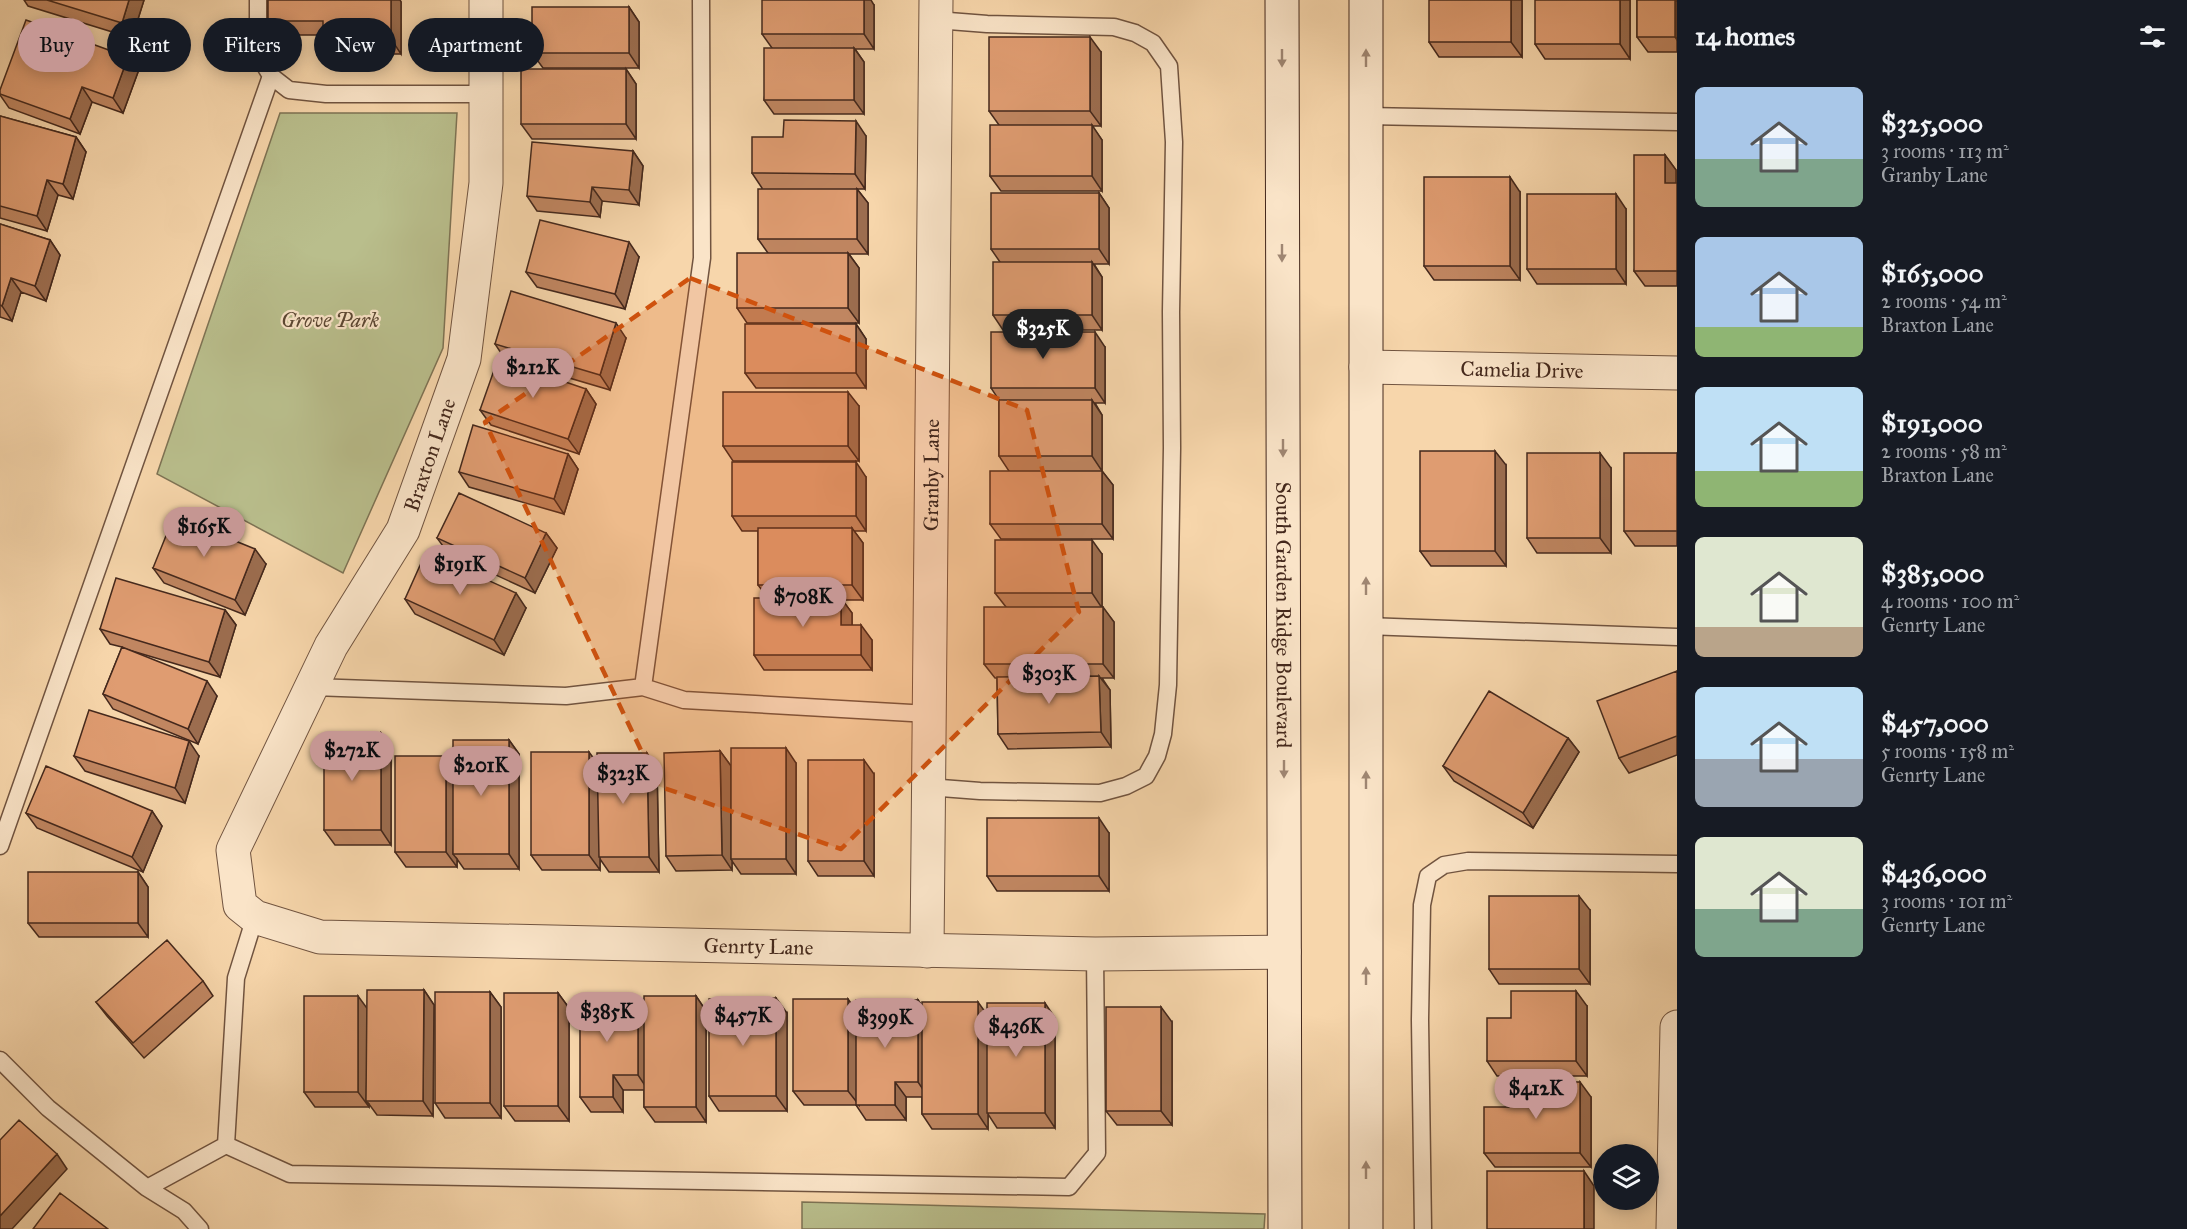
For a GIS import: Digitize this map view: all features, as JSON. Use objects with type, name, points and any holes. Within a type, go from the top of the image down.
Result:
[{"type":"street","name":"Braxton Lane","points":[[247,911],[233,850],[331,646],[404,530],[464,359],[486,183],[486,0]]},
{"type":"street","name":"South Garden Ridge Boulevard","points":[[1282,0],[1285,1229]]},
{"type":"street","points":[[1366,0],[1366,1229]]},
{"type":"street","name":"Granby Lane","points":[[927,951],[936,10]]},
{"type":"street","name":"Camelia Drive","points":[[1366,367],[1677,373]]},
{"type":"street","name":"Genrty Lane","points":[[247,911],[320,937],[1095,954],[1284,952]]},
{"type":"street","points":[[1673,1229],[1677,1027]]},
{"type":"lane","points":[[258,0],[258,54],[272,76],[290,90],[326,94],[486,94]]},
{"type":"lane","points":[[643,687],[702,258],[701,0]]},
{"type":"lane","points":[[928,787],[991,792],[1100,793],[1126,786],[1146,776],[1157,756],[1163,734],[1168,685],[1172,448],[1171,312],[1174,142],[1169,66],[1153,43],[1135,33],[1114,27],[987,24],[936,10]]},
{"type":"lane","points":[[0,846],[272,76]]},
{"type":"lane","points":[[1366,116],[1677,122]]},
{"type":"lane","points":[[1366,626],[1677,637]]},
{"type":"lane","points":[[313,687],[566,696],[643,687],[684,700],[929,714]]},
{"type":"lane","points":[[1423,1229],[1420,1020],[1422,905],[1428,876],[1444,865],[1468,861],[1677,864]]},
{"type":"lane","points":[[226,1145],[236,978],[247,911]]},
{"type":"lane","points":[[226,1145],[290,1174],[1069,1187],[1097,1153],[1095,954]]},
{"type":"lane","points":[[0,1060],[48,1108],[147,1188],[184,1211],[200,1229]]},
{"type":"lane","points":[[147,1188],[226,1145]]},
{"type":"highlighted area","points":[[690,278],[1027,410],[1079,612],[841,849],[658,786],[485,422]]},
{"type":"green space","name":"Grove Park","points":[[280,113],[457,113],[443,348],[343,573],[157,474]]},
{"type":"green space","points":[[802,1202],[1265,1214],[1264,1229],[802,1229]]},
{"type":"building","points":[[47,0],[129,0],[124,18],[107,18]]},
{"type":"building","points":[[268,0],[391,0],[391,18],[314,18],[314,21],[302,21],[302,18],[268,18]]},
{"type":"building","points":[[762,0],[864,0],[864,34],[762,34]]},
{"type":"building","points":[[1429,0],[1511,0],[1511,42],[1429,42]]},
{"type":"building","points":[[1535,0],[1620,0],[1620,44],[1535,44]]},
{"type":"building","points":[[1637,0],[1675,0],[1675,37],[1637,37]]},
{"type":"building","points":[[532,7],[629,7],[629,53],[544,53],[544,18],[532,18]]},
{"type":"building","points":[[989,37],[1090,37],[1090,111],[989,111]]},
{"type":"building","points":[[18,42],[18,72],[95,72],[95,45],[107,49],[107,72],[123,72],[113,98],[82,87],[70,119],[0,94]]},
{"type":"building","points":[[764,48],[854,48],[854,100],[764,100]]},
{"type":"building","points":[[544,69],[626,69],[626,124],[521,124],[521,72],[544,72]]},
{"type":"building","points":[[0,116],[76,137],[63,184],[47,180],[37,216],[0,206]]},
{"type":"building","points":[[784,120],[856,121],[855,174],[752,173],[752,137],[783,137]]},
{"type":"building","points":[[990,125],[1092,125],[1092,176],[990,176]]},
{"type":"building","points":[[532,142],[633,151],[629,190],[592,187],[590,202],[527,196]]},
{"type":"building","points":[[1634,155],[1665,155],[1665,183],[1677,183],[1677,271],[1634,271]]},
{"type":"building","points":[[1424,177],[1510,177],[1510,266],[1424,266]]},
{"type":"building","points":[[758,189],[857,189],[857,239],[758,239]]},
{"type":"building","points":[[991,193],[1099,193],[1099,249],[991,249]]},
{"type":"building","points":[[1527,194],[1616,194],[1616,269],[1527,269]]},
{"type":"building","points":[[540,220],[629,242],[615,294],[526,272]]},
{"type":"building","points":[[0,224],[50,240],[35,286],[11,278],[2,306],[0,305]]},
{"type":"building","points":[[737,253],[848,253],[848,308],[737,308]]},
{"type":"building","points":[[993,262],[1092,262],[1092,315],[993,315]]},
{"type":"building","points":[[511,291],[616,323],[600,375],[495,344]]},
{"type":"building","points":[[745,324],[856,324],[856,373],[745,373]]},
{"type":"building","points":[[991,332],[1095,332],[1095,388],[991,388]]},
{"type":"building","points":[[498,359],[586,389],[568,439],[480,410]]},
{"type":"building","points":[[723,392],[848,392],[848,446],[723,446]]},
{"type":"building","points":[[999,400],[1092,400],[1092,456],[999,456]]},
{"type":"building","points":[[473,425],[568,454],[554,499],[459,472]]},
{"type":"building","points":[[1420,451],[1495,451],[1495,551],[1420,551]]},
{"type":"building","points":[[1527,453],[1600,453],[1600,538],[1527,538]]},
{"type":"building","points":[[1624,453],[1677,453],[1677,531],[1624,531]]},
{"type":"building","points":[[732,462],[856,462],[856,516],[732,516]]},
{"type":"building","points":[[990,471],[1102,471],[1102,524],[990,524]]},
{"type":"building","points":[[459,493],[546,533],[525,578],[437,538]]},
{"type":"building","points":[[174,516],[255,549],[235,600],[153,568]]},
{"type":"building","points":[[758,528],[852,528],[852,585],[758,585]]},
{"type":"building","points":[[995,540],[1092,540],[1092,593],[995,593]]},
{"type":"building","points":[[426,552],[516,593],[494,640],[405,599]]},
{"type":"building","points":[[116,578],[225,610],[209,662],[100,629]]},
{"type":"building","points":[[754,598],[841,598],[841,625],[861,625],[861,655],[754,655]]},
{"type":"building","points":[[984,607],[1103,607],[1103,664],[984,664]]},
{"type":"building","points":[[122,647],[207,681],[188,729],[103,694]]},
{"type":"building","points":[[1677,671],[1677,736],[1619,758],[1597,701]]},
{"type":"building","points":[[1099,676],[1101,732],[998,734],[997,677]]},
{"type":"building","points":[[1489,691],[1568,738],[1523,813],[1443,766]]},
{"type":"building","points":[[89,710],[189,741],[175,788],[74,756]]},
{"type":"building","points":[[324,733],[381,733],[381,830],[324,830]]},
{"type":"building","points":[[453,740],[509,740],[509,854],[453,854]]},
{"type":"building","points":[[731,748],[786,748],[786,859],[731,859]]},
{"type":"building","points":[[720,751],[722,855],[666,856],[664,753]]},
{"type":"building","points":[[531,752],[589,752],[589,855],[531,855]]},
{"type":"building","points":[[597,753],[647,753],[649,857],[599,857]]},
{"type":"building","points":[[395,756],[446,756],[446,852],[395,852]]},
{"type":"building","points":[[808,760],[864,760],[864,861],[808,861]]},
{"type":"building","points":[[46,766],[152,811],[132,857],[26,813]]},
{"type":"building","points":[[987,818],[1099,818],[1099,876],[987,876]]},
{"type":"building","points":[[28,872],[138,872],[138,923],[28,923]]},
{"type":"building","points":[[1489,896],[1579,896],[1579,969],[1489,969]]},
{"type":"building","points":[[167,940],[203,981],[133,1043],[96,1002]]},
{"type":"building","points":[[367,990],[424,990],[423,1101],[366,1101]]},
{"type":"building","points":[[1511,991],[1576,991],[1576,1061],[1487,1061],[1487,1018],[1511,1018]]},
{"type":"building","points":[[435,992],[490,992],[490,1103],[435,1103]]},
{"type":"building","points":[[504,993],[558,993],[558,1106],[504,1106]]},
{"type":"building","points":[[304,996],[358,996],[358,1092],[304,1092]]},
{"type":"building","points":[[644,996],[696,996],[696,1107],[644,1107]]},
{"type":"building","points":[[580,998],[638,998],[638,1075],[613,1075],[613,1097],[580,1097]]},
{"type":"building","points":[[776,998],[776,1096],[709,1096],[709,999]]},
{"type":"building","points":[[793,999],[848,999],[848,1091],[793,1091]]},
{"type":"building","points":[[856,1000],[918,1000],[918,1082],[895,1082],[895,1105],[856,1105]]},
{"type":"building","points":[[922,1002],[978,1002],[978,1114],[922,1114]]},
{"type":"building","points":[[987,1003],[1045,1003],[1045,1113],[987,1113]]},
{"type":"building","points":[[1106,1007],[1161,1007],[1161,1111],[1106,1111]]},
{"type":"building","points":[[1509,1082],[1580,1082],[1580,1153],[1484,1153],[1484,1107],[1509,1107]]},
{"type":"building","points":[[19,1120],[57,1154],[0,1216],[0,1140]]},
{"type":"building","points":[[1487,1171],[1584,1171],[1584,1229],[1487,1229]]},
{"type":"building","points":[[60,1193],[108,1229],[33,1229]]}]
